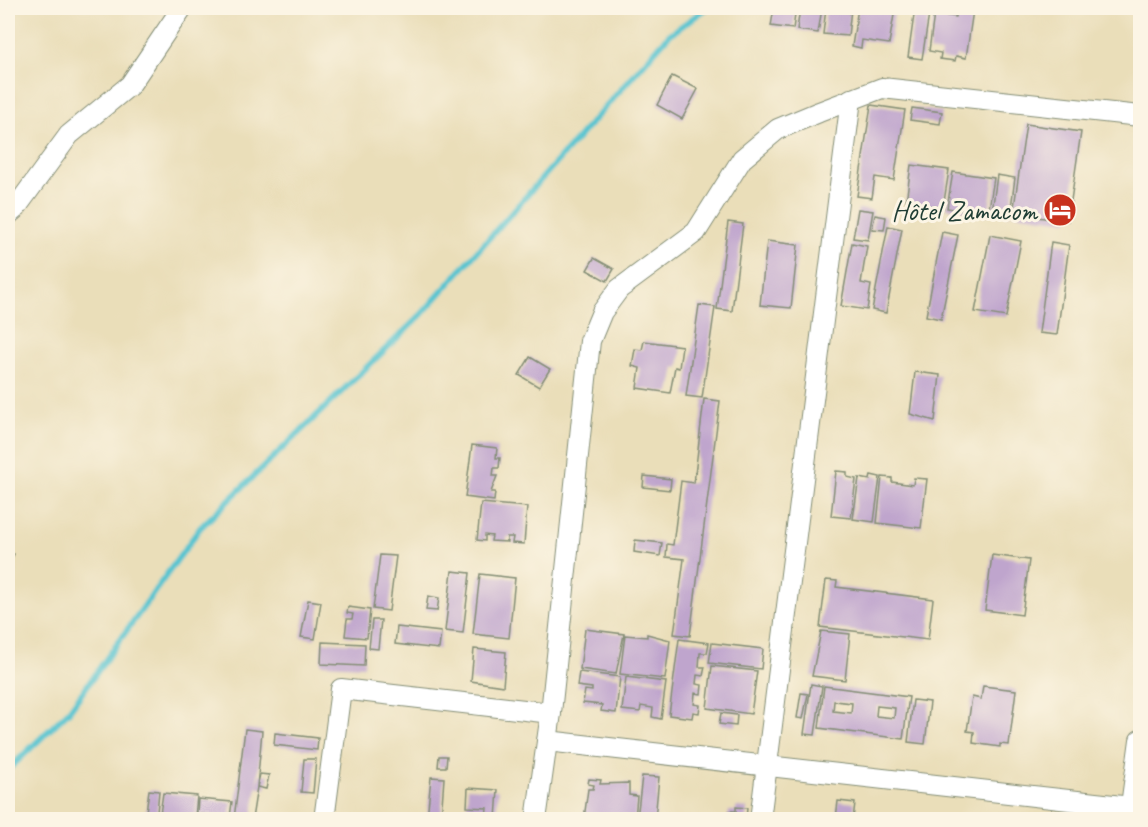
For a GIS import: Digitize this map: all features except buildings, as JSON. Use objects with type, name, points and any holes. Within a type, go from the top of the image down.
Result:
[{"type":"street","points":[[8,215],[15,209],[69,135],[130,84],[182,8]]},
{"type":"street","points":[[536,819],[547,741],[590,340],[602,312],[619,289],[696,232],[742,159],[778,129],[882,88],[1140,116]]},
{"type":"street","points":[[760,819],[851,99]]},
{"type":"street","points":[[324,819],[341,689],[550,713]]},
{"type":"street","points":[[547,741],[1133,811],[1140,740]]},
{"type":"waterway","points":[[8,770],[69,711],[200,528],[421,315],[669,35],[707,8]]},
{"type":"place","name":"Hôtel Zamacom","points":[[1060,210]]}]
